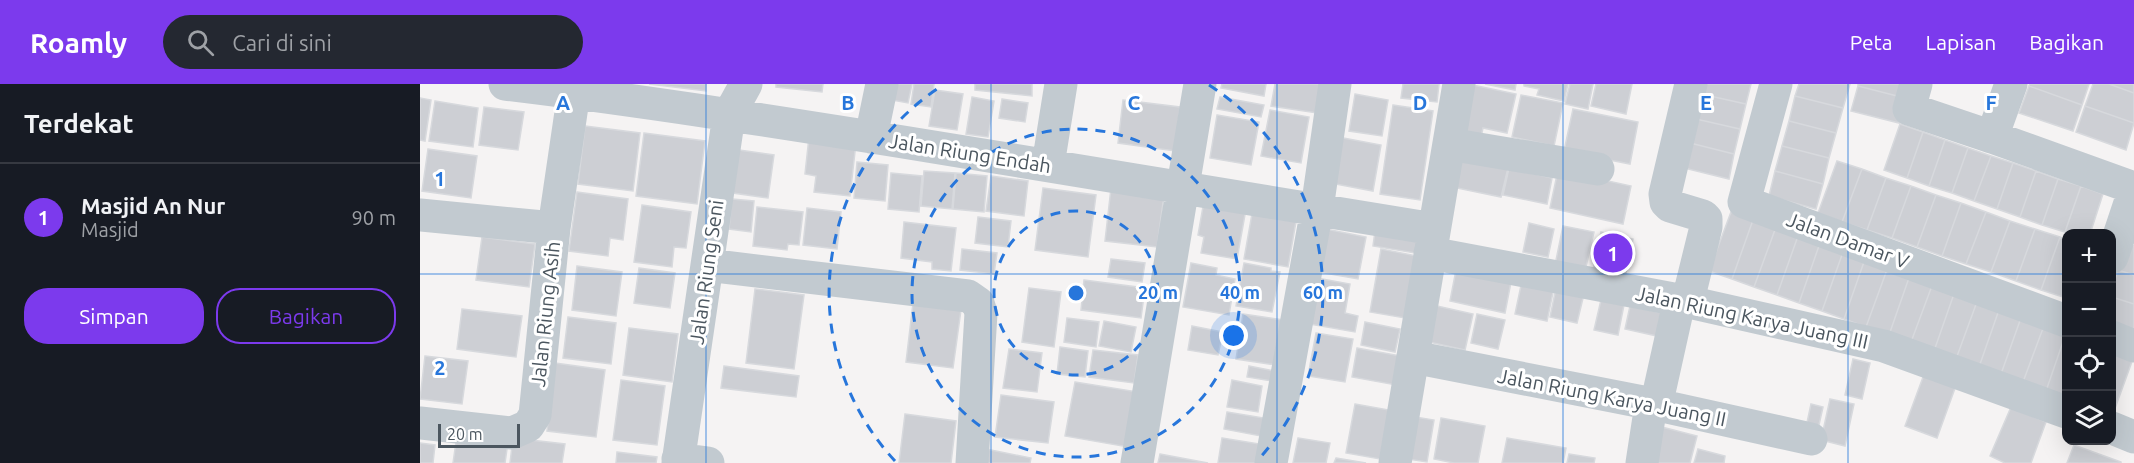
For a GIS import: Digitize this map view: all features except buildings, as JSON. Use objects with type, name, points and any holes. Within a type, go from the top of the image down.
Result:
[{"type":"street","name":"Jalan Riung Endah","points":[[506,84],[729,115],[1183,186],[1317,209],[1432,241]]},
{"type":"street","name":"Jalan Riung Seni","points":[[688,462],[707,265],[729,115],[746,84]]},
{"type":"street","points":[[871,137],[882,84]]},
{"type":"street","points":[[1048,165],[1060,84]]},
{"type":"street","points":[[1137,463],[1200,84]]},
{"type":"street","points":[[1270,463],[1317,209],[1335,84]]},
{"type":"street","points":[[1395,463],[1459,84]]},
{"type":"street","points":[[1642,463],[1653,404],[1658,397],[1678,307],[1689,296],[1707,223],[1703,216],[1670,206],[1666,202],[1665,194],[1691,84]]},
{"type":"street","name":"Jalan Damar V","points":[[1776,84],[1744,202],[2062,319]]},
{"type":"street","points":[[1917,84],[1909,109],[2134,190],[2116,245]]},
{"type":"street","points":[[1992,137],[2012,84]]},
{"type":"street","name":"Jalan Riung Asih","points":[[420,423],[512,432],[528,426],[535,415],[554,228],[574,92]]},
{"type":"street","points":[[1449,144],[1598,169]]},
{"type":"street","points":[[420,215],[554,228]]},
{"type":"street","name":"Jalan Riung Karya Juang III","points":[[1432,241],[1884,346],[2062,410]]},
{"type":"street","points":[[707,265],[968,296],[978,303],[981,313],[972,463]]},
{"type":"street","points":[[2116,339],[2134,346]]},
{"type":"street","name":"Jalan Riung Karya Juang II","points":[[1413,357],[1653,404],[1811,439]]},
{"type":"street","points":[[2116,430],[2134,437]]},
{"type":"place","name":"Masjid An Nur","points":[[1613,253]]}]
